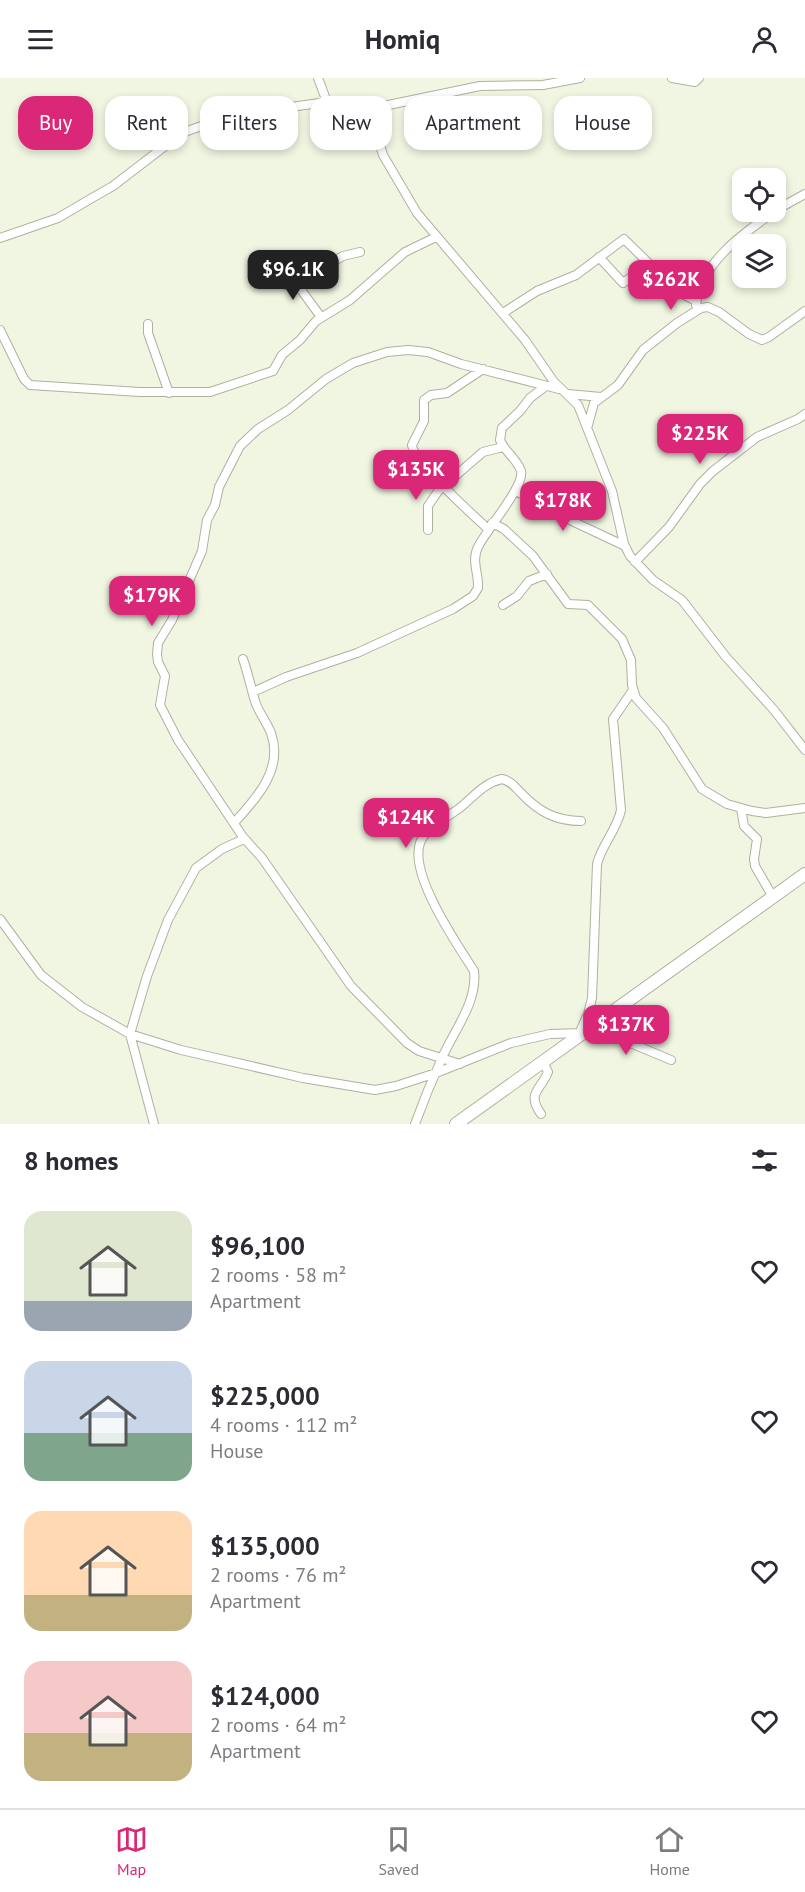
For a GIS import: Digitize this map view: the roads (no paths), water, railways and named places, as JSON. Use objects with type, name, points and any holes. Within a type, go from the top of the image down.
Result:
[{"type":"street","points":[[318,78],[325,96]]},
{"type":"street","points":[[392,104],[480,86],[543,85],[580,78]]},
{"type":"street","points":[[672,78],[691,82],[699,78]]},
{"type":"street","points":[[0,238],[58,218],[113,186],[182,133],[236,116],[310,105]]},
{"type":"street","points":[[383,150],[388,164],[407,198],[436,237],[503,313],[542,366],[578,405],[588,424],[612,491],[625,546],[635,562],[653,580],[682,600],[726,657],[774,710],[805,750]]},
{"type":"street","points":[[786,205],[805,194]]},
{"type":"street","points":[[695,312],[702,279],[740,238],[761,222]]},
{"type":"street","points":[[0,330],[4,334],[21,374],[30,385],[169,393],[210,392],[273,371],[282,355],[300,340],[321,317],[350,300],[405,252],[436,237]]},
{"type":"street","points":[[503,313],[537,291],[576,275],[621,240],[626,239],[677,291],[696,302]]},
{"type":"street","points":[[293,285],[343,256],[360,252]]},
{"type":"street","points":[[599,257],[623,283],[649,264]]},
{"type":"street","points":[[267,281],[293,285],[303,292],[321,317]]},
{"type":"street","points":[[588,424],[594,403],[618,385],[651,343],[695,312],[705,307],[714,310],[749,334],[762,340],[769,338],[805,311]]},
{"type":"street","points":[[148,324],[148,333],[169,393]]},
{"type":"street","points":[[460,1064],[441,1060],[406,1043],[351,986],[262,858],[244,839],[178,740],[163,711],[160,698],[165,676],[158,662],[158,643],[172,620],[202,551],[207,520],[215,505],[219,487],[240,446],[258,429],[288,410],[326,379],[353,363],[387,352],[408,350],[428,352],[460,364],[565,392],[601,397]]},
{"type":"street","points":[[483,369],[447,393],[431,395],[422,403],[424,420],[414,440],[412,450],[444,486],[490,526],[517,539],[547,574],[568,604],[588,605],[622,639],[631,660],[633,690],[648,713],[663,728],[702,789],[726,804],[766,813],[805,808]]},
{"type":"street","points":[[253,692],[286,677],[357,653],[466,601],[478,588],[474,560],[477,549],[490,526],[516,491],[521,472],[503,447],[500,440],[502,428],[530,398],[546,386]]},
{"type":"street","points":[[635,562],[669,527],[700,484],[713,471],[757,437],[805,414]]},
{"type":"street","points":[[428,530],[428,506],[444,486],[483,452],[503,447]]},
{"type":"street","points":[[516,491],[625,546]]},
{"type":"street","points":[[503,605],[517,596],[529,581],[547,574]]},
{"type":"street","points":[[234,823],[263,789],[272,765],[273,749],[272,735],[256,704],[243,659]]},
{"type":"street","points":[[584,1032],[592,998],[597,864],[600,852],[619,821],[621,810],[613,719],[633,690]]},
{"type":"street","points":[[415,1124],[441,1060],[471,998],[475,981],[474,971],[439,913],[427,888],[419,854],[423,837],[431,828],[484,787],[502,779],[512,783],[547,816],[559,820],[581,821]]},
{"type":"street","points":[[741,808],[744,826],[757,839],[755,866],[774,897]]},
{"type":"street","points":[[154,1124],[130,1034],[157,946],[196,868],[222,849],[244,839]]},
{"type":"street","points":[[456,1124],[805,874]]},
{"type":"street","points":[[0,919],[41,975],[82,1007],[130,1034],[260,1070],[375,1090],[436,1073],[511,1043],[550,1034],[584,1032]]},
{"type":"street","points":[[602,1020],[628,1042],[671,1060]]},
{"type":"street","points":[[541,1114],[534,1097],[548,1072],[543,1062]]}]
